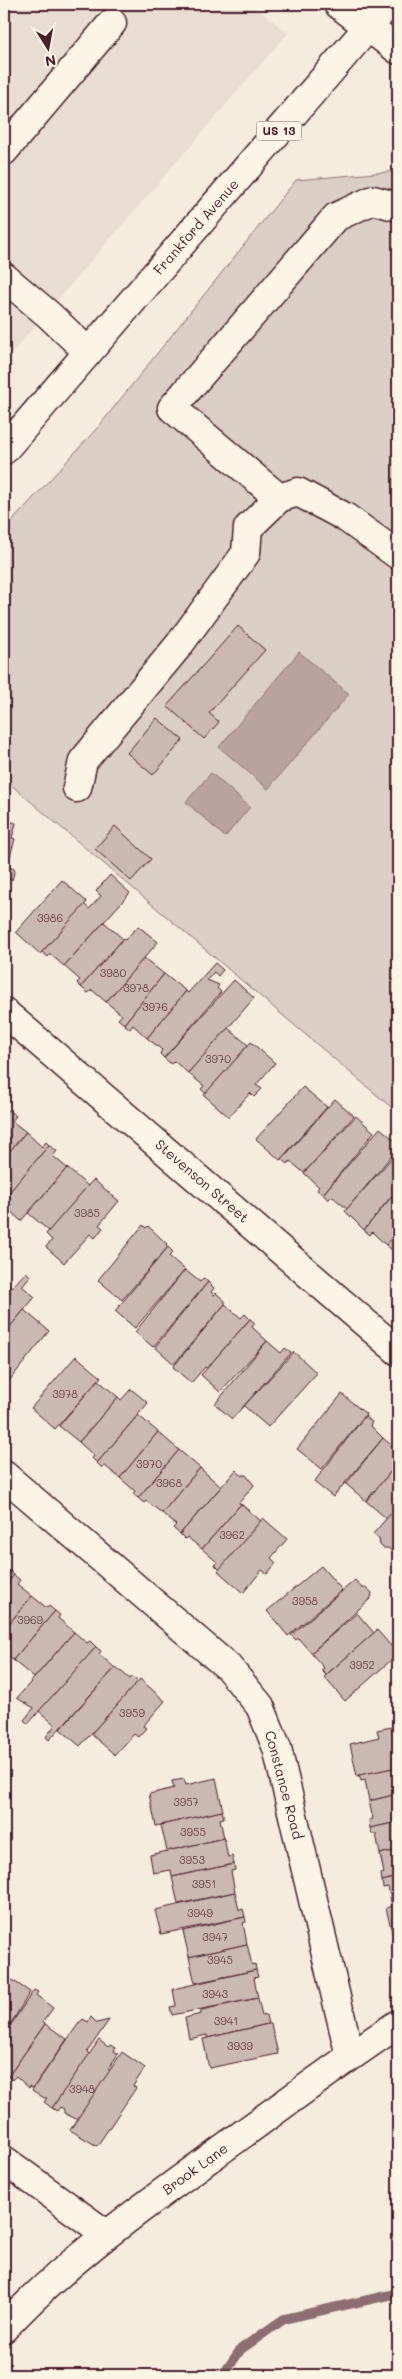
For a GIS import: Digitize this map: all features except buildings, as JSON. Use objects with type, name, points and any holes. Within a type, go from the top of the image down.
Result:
[{"type":"street","points":[[338,4],[398,50]]},
{"type":"street","name":"Frankford Avenue","points":[[4,450],[388,4]]},
{"type":"street","points":[[4,151],[112,23]]},
{"type":"street","points":[[278,498],[172,408],[336,217],[373,200],[398,207]]},
{"type":"street","points":[[4,277],[50,315],[88,352]]},
{"type":"street","points":[[77,788],[84,761],[179,645],[246,553],[248,528],[278,498],[298,492],[345,517],[398,555]]},
{"type":"street","name":"Stevenson Street","points":[[4,1012],[398,1351]]},
{"type":"street","name":"Constance Road","points":[[4,1475],[228,1667],[260,1706],[276,1748],[350,2056]]},
{"type":"street","name":"Brook Lane","points":[[4,2328],[27,2303],[106,2234],[350,2056],[398,2024]]},
{"type":"street","points":[[4,2160],[106,2234]]},
{"type":"shaded area","points":[[4,4],[251,4],[288,33],[4,362]]},
{"type":"shaded area","points":[[398,171],[398,1113],[4,779],[4,530],[99,426],[296,180]]},
{"type":"shaded area","points":[[299,652],[349,694],[268,789],[219,747]]},
{"type":"shaded area","points":[[211,773],[250,807],[225,837],[186,802]]},
{"type":"waterway","points":[[223,2375],[241,2349],[284,2319],[398,2293]]}]
